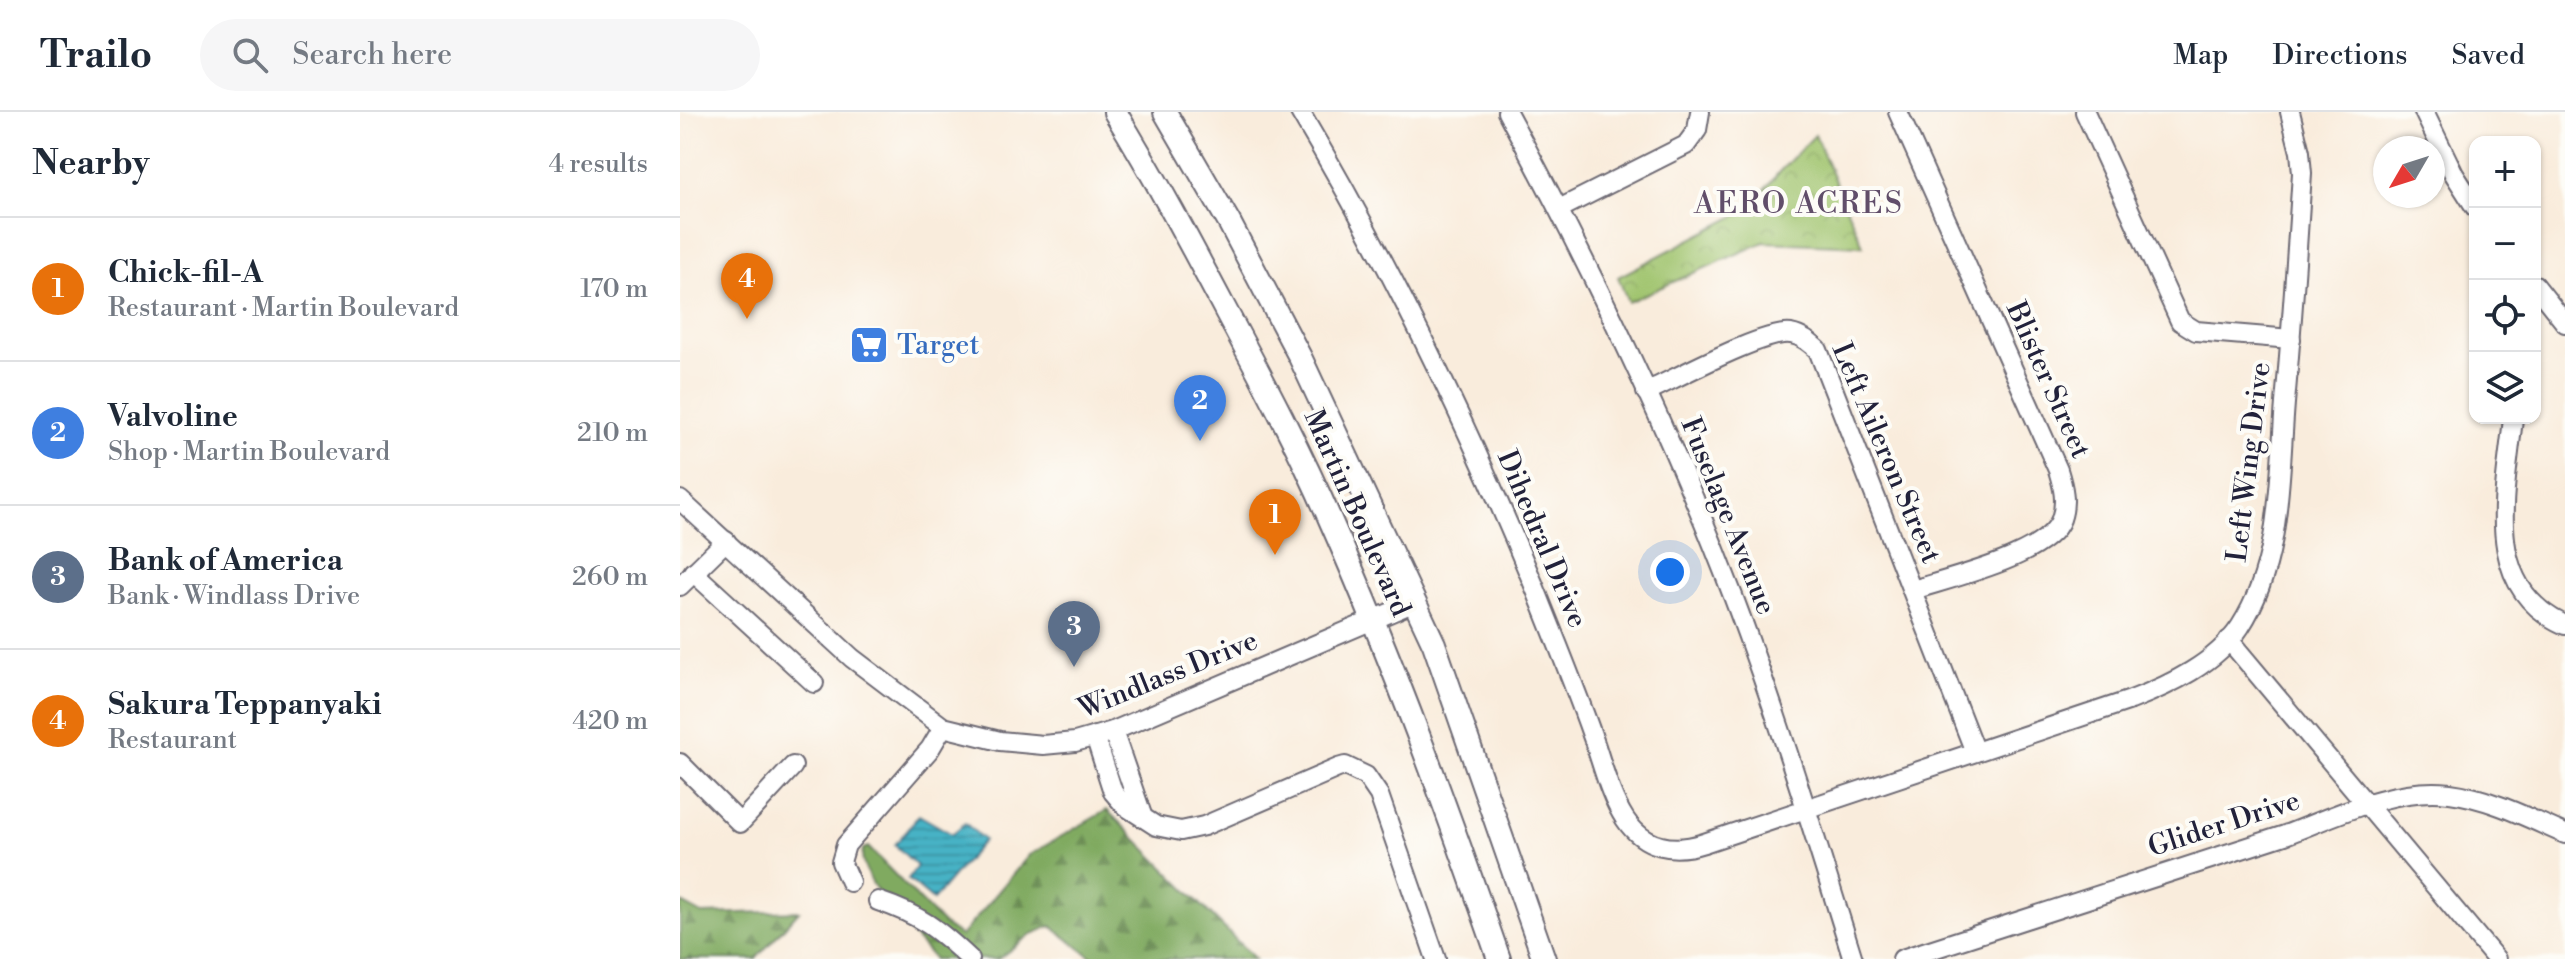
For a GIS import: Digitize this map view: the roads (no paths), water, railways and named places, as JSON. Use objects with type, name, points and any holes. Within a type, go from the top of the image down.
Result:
[{"type":"main road","name":"Martin Boulevard","points":[[1115,112],[1259,373],[1332,522],[1449,816],[1499,959]]},
{"type":"main road","name":"Martin Boulevard","points":[[1165,112],[1229,222],[1300,357],[1434,644],[1544,959]]},
{"type":"street","name":"Dihedral Drive","points":[[1300,112],[1375,245],[1485,474],[1532,580],[1617,806],[1625,819],[1646,841],[1679,849],[1806,808]]},
{"type":"street","name":"Fuselage Avenue","points":[[1507,112],[1559,209],[1646,392],[1733,597],[1806,808],[1853,959]]},
{"type":"street","points":[[1559,209],[1686,145],[1697,130],[1700,112]]},
{"type":"street","name":"Blister Street","points":[[1898,112],[2058,470],[2065,507],[2061,521],[2051,535],[2025,552],[1913,590]]},
{"type":"street","points":[[2085,112],[2180,321],[2196,331],[2291,339]]},
{"type":"street","name":"Left Wing Drive","points":[[1806,808],[2159,689],[2207,660],[2229,640],[2248,614],[2262,585],[2272,542],[2291,339],[2302,173],[2290,112]]},
{"type":"street","points":[[2424,112],[2469,198]]},
{"type":"street","points":[[2541,293],[2565,323]]},
{"type":"street","name":"Left Aileron Street","points":[[1646,392],[1770,336],[1793,334],[1818,350],[1975,752]]},
{"type":"street","points":[[2512,424],[2503,522],[2509,565],[2525,595],[2565,625]]},
{"type":"street","name":"Windlass Drive","points":[[680,500],[852,658],[943,727],[1000,741],[1043,745],[1075,742],[1104,734],[1415,602]]},
{"type":"street","points":[[726,541],[686,579],[814,683]]},
{"type":"street","points":[[2229,640],[2496,959]]},
{"type":"street","points":[[850,882],[841,862],[846,845],[930,749],[943,727]]},
{"type":"street","points":[[1104,734],[1142,815],[1156,826],[1181,831],[1191,830],[1338,768],[1345,766],[1366,776],[1379,795],[1436,959]]},
{"type":"street","points":[[680,763],[740,823],[793,766]]},
{"type":"street","name":"Glider Drive","points":[[1902,959],[2366,806],[2421,793],[2453,793],[2491,803],[2565,834]]},
{"type":"street","points":[[878,901],[909,911],[940,932],[970,959]]},
{"type":"water","points":[[919,815],[952,834],[965,823],[984,840],[933,900],[908,879],[917,866],[895,845]]},
{"type":"place","name":"Sakura Teppanyaki","points":[[747,319]]},
{"type":"place","name":"Target","points":[[869,345]]},
{"type":"place","name":"Valvoline","points":[[1200,441]]},
{"type":"place","name":"Chick-fil-A","points":[[1275,555]]},
{"type":"place","name":"Bank of America","points":[[1074,667]]},
{"type":"district","name":"AERO ACRES","points":[[1799,204]]}]
